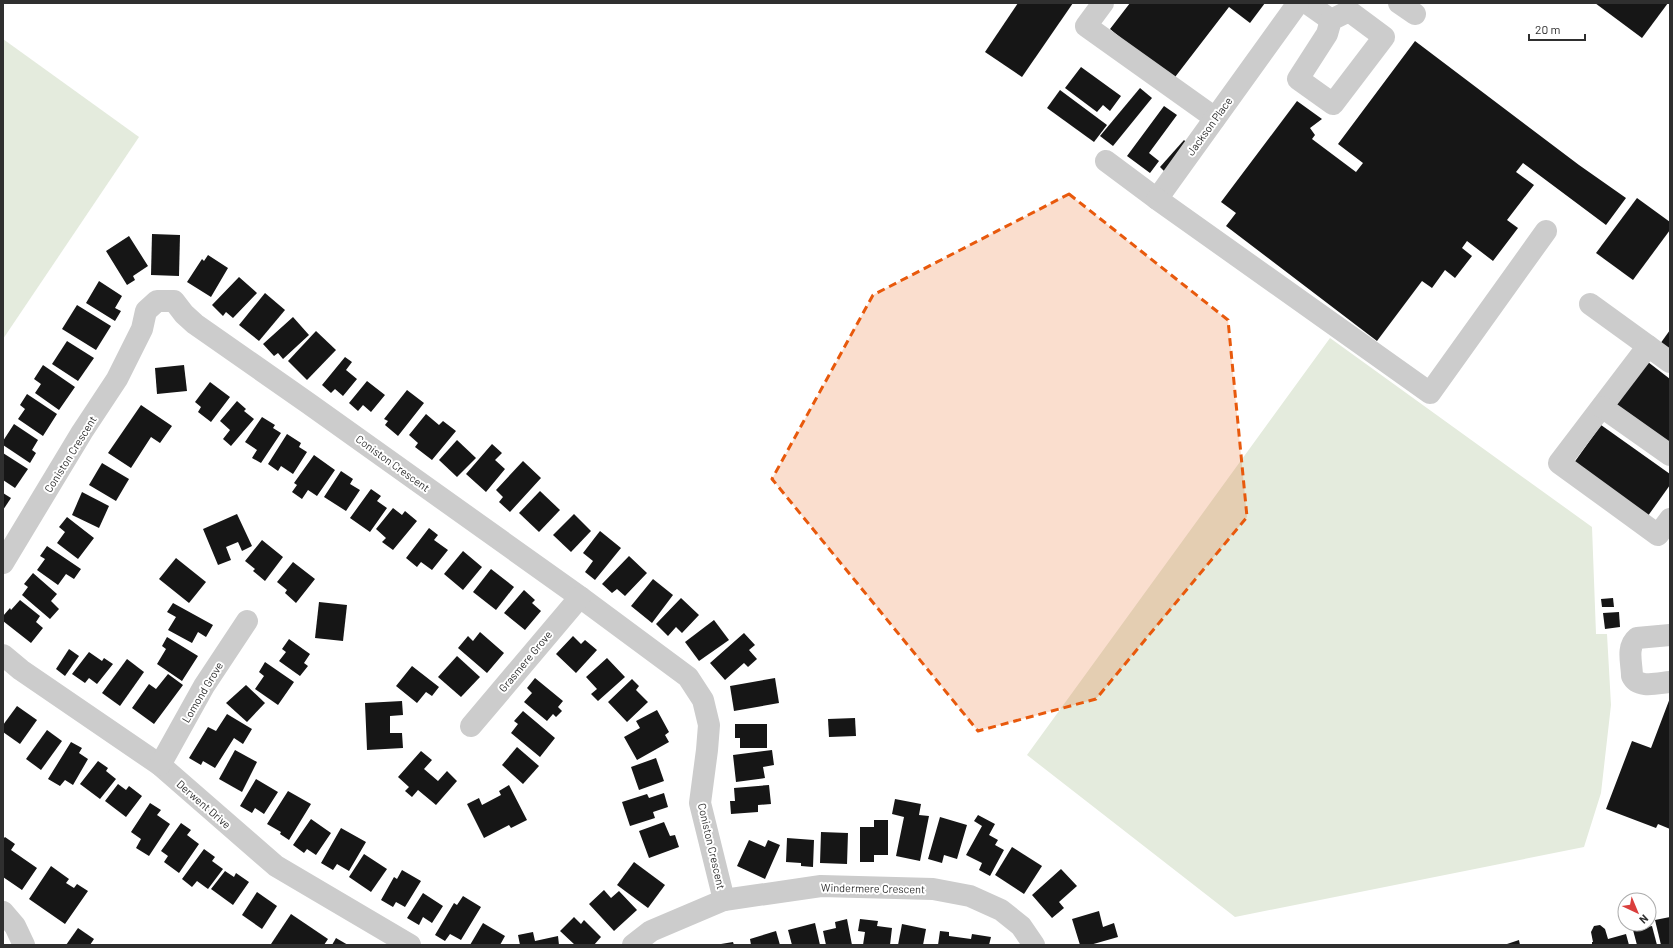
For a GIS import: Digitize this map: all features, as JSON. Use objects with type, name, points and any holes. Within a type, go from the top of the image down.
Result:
[{"type":"street","points":[[1103,3],[1086,26],[1214,118]]},
{"type":"street","name":"Jackson Place","points":[[1157,199],[1298,3]]},
{"type":"street","points":[[1308,3],[1331,20]]},
{"type":"street","points":[[1106,161],[1157,199],[1430,393],[1546,231]]},
{"type":"street","name":"Coniston Crescent","points":[[3,563],[82,432],[118,379],[142,329],[146,311],[157,302],[174,301],[184,314],[195,324],[580,597],[688,677],[703,700],[709,725],[700,803],[724,900]]},
{"type":"street","points":[[1590,304],[1670,362]]},
{"type":"street","points":[[1648,346],[1559,463],[1658,535],[1670,519]]},
{"type":"street","points":[[1602,407],[1670,455]]},
{"type":"street","name":"Grasmere Grove","points":[[471,726],[580,597]]},
{"type":"street","name":"Lomond Grove","points":[[160,765],[204,686],[247,621]]},
{"type":"street","points":[[1670,635],[1637,638],[1633,641],[1630,647],[1632,676],[1634,680],[1641,684],[1670,682]]},
{"type":"street","name":"Derwent Drive","points":[[3,655],[21,670],[160,765],[276,866],[410,945]]},
{"type":"street","name":"Windermere Crescent","points":[[633,945],[651,931],[724,900],[821,886],[933,889],[970,896],[1001,910],[1021,926],[1034,945]]},
{"type":"street","points":[[3,912],[15,926],[24,945]]},
{"type":"highlighted area","points":[[1069,194],[1228,320],[1247,517],[1096,699],[978,731],[772,479],[873,295]]},
{"type":"shaded area","points":[[3,39],[139,137],[3,339]]},
{"type":"shaded area","points":[[1330,338],[1592,527],[1596,634],[1607,634],[1611,705],[1601,793],[1584,847],[1235,917],[1027,755]]},
{"type":"building","points":[[1018,3],[1073,3],[1022,77],[985,52]]},
{"type":"building","points":[[1130,3],[1265,3],[1250,23],[1229,7],[1172,81],[1110,29]]},
{"type":"building","points":[[1595,3],[1668,3],[1642,38]]},
{"type":"building","points":[[1415,41],[1579,165],[1626,198],[1606,225],[1523,163],[1516,172],[1534,185],[1507,220],[1518,228],[1493,261],[1467,241],[1462,248],[1472,256],[1455,278],[1445,270],[1432,288],[1422,281],[1377,341],[1226,226],[1236,213],[1221,202],[1297,101],[1322,119],[1310,128],[1315,135],[1312,139],[1356,172],[1363,163],[1338,144]]},
{"type":"building","points":[[1081,67],[1121,96],[1110,111],[1103,105],[1097,112],[1065,88]]},
{"type":"building","points":[[1140,88],[1152,98],[1113,146],[1100,136]]},
{"type":"building","points":[[1060,90],[1107,125],[1094,142],[1047,108]]},
{"type":"building","points":[[1164,106],[1177,115],[1149,153],[1159,161],[1150,173],[1127,156]]},
{"type":"building","points":[[1184,140],[1189,145],[1165,172],[1160,167]]},
{"type":"building","points":[[1637,198],[1670,222],[1670,230],[1633,280],[1596,253]]},
{"type":"building","points":[[152,234],[180,235],[179,276],[151,275]]},
{"type":"building","points":[[129,236],[148,266],[133,276],[135,280],[127,285],[106,251]]},
{"type":"building","points":[[208,255],[228,268],[211,297],[187,282],[202,259],[204,261]]},
{"type":"building","points":[[239,277],[257,293],[233,318],[226,312],[223,316],[212,305]]},
{"type":"building","points":[[99,281],[122,296],[115,308],[121,311],[115,321],[86,303]]},
{"type":"building","points":[[265,293],[285,310],[259,341],[239,325]]},
{"type":"building","points":[[77,305],[111,326],[96,350],[62,329]]},
{"type":"building","points":[[293,317],[309,335],[283,359],[278,353],[274,356],[263,344]]},
{"type":"building","points":[[1670,330],[1670,351],[1660,344]]},
{"type":"building","points":[[316,331],[336,350],[307,380],[288,361]]},
{"type":"building","points":[[67,341],[94,358],[78,381],[52,364]]},
{"type":"building","points":[[345,357],[352,362],[346,370],[357,379],[343,396],[335,389],[331,393],[322,385]]},
{"type":"building","points":[[1648,362],[1670,379],[1670,447],[1615,406]]},
{"type":"building","points":[[43,365],[75,387],[59,410],[35,393],[41,384],[34,379]]},
{"type":"building","points":[[184,365],[187,391],[157,394],[155,368]]},
{"type":"building","points":[[367,381],[385,395],[371,412],[363,405],[358,411],[349,403]]},
{"type":"building","points":[[210,382],[230,397],[211,422],[198,412],[201,407],[195,402]]},
{"type":"building","points":[[407,390],[424,403],[398,436],[385,425],[388,421],[384,419]]},
{"type":"building","points":[[27,394],[57,414],[43,436],[18,419],[25,409],[20,405]]},
{"type":"building","points":[[237,401],[246,409],[244,411],[254,419],[231,446],[223,439],[230,430],[220,421]]},
{"type":"building","points":[[141,405],[172,426],[160,443],[151,437],[131,468],[108,453]]},
{"type":"building","points":[[426,414],[439,425],[443,421],[456,431],[432,460],[415,447],[418,443],[409,435]]},
{"type":"building","points":[[262,417],[275,425],[273,428],[281,433],[261,463],[252,458],[257,450],[245,442]]},
{"type":"building","points":[[14,424],[38,440],[32,450],[36,453],[30,463],[3,445],[3,441]]},
{"type":"building","points":[[1601,425],[1670,474],[1670,485],[1645,520],[1571,467]]},
{"type":"building","points":[[287,434],[301,443],[299,447],[307,452],[293,474],[281,466],[278,471],[268,464]]},
{"type":"building","points":[[457,440],[476,458],[457,477],[439,460]]},
{"type":"building","points":[[492,444],[502,453],[495,460],[505,469],[486,492],[466,474]]},
{"type":"building","points":[[3,453],[28,469],[15,488],[3,480]]},
{"type":"building","points":[[314,455],[335,470],[317,496],[308,490],[302,499],[292,492],[297,485],[294,483]]},
{"type":"building","points":[[523,461],[541,478],[510,512],[499,502],[503,497],[496,490]]},
{"type":"building","points":[[102,463],[129,479],[116,501],[89,485]]},
{"type":"building","points":[[341,471],[353,479],[350,484],[360,490],[346,511],[324,497]]},
{"type":"building","points":[[371,489],[381,496],[377,501],[387,508],[370,532],[350,518]]},
{"type":"building","points":[[540,491],[560,510],[539,532],[519,513]]},
{"type":"building","points":[[82,492],[109,506],[99,528],[72,515]]},
{"type":"building","points":[[3,493],[11,498],[3,510]]},
{"type":"building","points":[[393,508],[402,515],[405,511],[417,521],[393,550],[382,542],[386,538],[376,529]]},
{"type":"building","points":[[237,514],[252,546],[242,551],[238,542],[226,547],[231,560],[218,565],[203,529]]},
{"type":"building","points":[[574,514],[591,531],[571,552],[553,535]]},
{"type":"building","points":[[67,517],[94,538],[78,559],[57,543],[65,532],[59,527]]},
{"type":"building","points":[[429,528],[438,535],[434,540],[448,550],[432,570],[421,562],[417,567],[406,558]]},
{"type":"building","points":[[600,531],[621,548],[595,580],[585,572],[593,561],[583,553]]},
{"type":"building","points":[[262,540],[283,557],[265,581],[253,571],[255,569],[245,561]]},
{"type":"building","points":[[47,546],[81,569],[74,579],[66,574],[58,585],[37,570],[45,559],[40,556]]},
{"type":"building","points":[[463,551],[482,567],[463,590],[444,574]]},
{"type":"building","points":[[629,556],[647,573],[625,596],[617,589],[612,593],[602,584]]},
{"type":"building","points":[[176,558],[206,582],[189,603],[159,579]]},
{"type":"building","points":[[293,562],[315,579],[296,603],[285,593],[287,590],[277,582]]},
{"type":"building","points":[[491,569],[514,587],[496,610],[473,592]]},
{"type":"building","points":[[33,573],[57,594],[51,601],[59,609],[50,619],[22,595],[28,587],[24,584]]},
{"type":"building","points":[[653,579],[673,595],[652,623],[631,606]]},
{"type":"building","points":[[524,590],[535,600],[532,603],[541,611],[525,630],[504,613]]},
{"type":"building","points":[[681,598],[699,615],[682,633],[676,627],[668,636],[656,624]]},
{"type":"building","points":[[1613,598],[1614,607],[1602,607],[1601,599]]},
{"type":"building","points":[[20,600],[40,616],[36,622],[43,628],[31,643],[3,621],[3,616]]},
{"type":"building","points":[[319,602],[347,605],[343,641],[315,638]]},
{"type":"building","points":[[173,603],[213,625],[206,637],[198,632],[192,643],[168,630],[176,617],[167,612]]},
{"type":"building","points":[[1619,612],[1620,627],[1605,629],[1603,613]]},
{"type":"building","points":[[714,620],[729,640],[699,661],[685,642]]},
{"type":"building","points":[[480,632],[504,653],[487,673],[458,648],[468,636],[473,641]]},
{"type":"building","points":[[744,633],[755,645],[749,650],[757,659],[748,667],[744,663],[725,680],[710,663]]},
{"type":"building","points":[[573,636],[581,644],[585,640],[597,650],[576,673],[556,654]]},
{"type":"building","points":[[167,637],[198,656],[182,681],[157,664],[166,649],[162,646]]},
{"type":"building","points":[[289,639],[310,654],[304,663],[308,666],[300,676],[279,661],[286,652],[282,649]]},
{"type":"building","points":[[69,649],[79,656],[65,676],[56,669]]},
{"type":"building","points":[[89,652],[102,661],[104,658],[113,664],[97,684],[89,678],[85,683],[72,674]]},
{"type":"building","points":[[457,656],[480,677],[461,697],[438,677]]},
{"type":"building","points":[[607,658],[625,677],[598,701],[591,694],[597,689],[586,677]]},
{"type":"building","points":[[127,659],[144,672],[120,706],[102,693]]},
{"type":"building","points":[[265,662],[294,682],[278,705],[255,689],[264,676],[259,672]]},
{"type":"building","points":[[412,666],[439,687],[432,696],[426,692],[417,703],[396,686]]},
{"type":"building","points":[[168,674],[183,685],[154,724],[132,708],[149,684],[156,689]]},
{"type":"building","points":[[535,678],[563,701],[558,707],[562,711],[556,717],[553,714],[547,721],[524,702],[532,693],[527,688]]},
{"type":"building","points":[[775,678],[779,703],[734,711],[730,686]]},
{"type":"building","points":[[632,679],[639,686],[636,690],[648,702],[627,722],[608,702]]},
{"type":"building","points":[[246,685],[265,703],[247,722],[226,703]]},
{"type":"building","points":[[1670,698],[1670,829],[1658,824],[1656,828],[1606,809],[1632,741],[1651,748]]},
{"type":"building","points":[[402,701],[403,715],[390,716],[390,733],[402,733],[403,748],[367,750],[365,703]]},
{"type":"building","points":[[17,706],[37,720],[20,744],[3,732],[3,725]]},
{"type":"building","points":[[657,710],[669,732],[665,735],[669,742],[637,760],[624,737],[640,728],[636,721]]},
{"type":"building","points":[[523,711],[555,738],[540,757],[511,733],[518,724],[514,721]]},
{"type":"building","points":[[227,714],[252,729],[243,744],[234,738],[215,768],[203,761],[201,765],[189,758],[208,727],[216,731]]},
{"type":"building","points":[[855,718],[856,736],[829,737],[828,719]]},
{"type":"building","points":[[735,724],[767,724],[767,748],[740,748],[740,738],[735,738]]},
{"type":"building","points":[[47,730],[62,741],[41,770],[26,759]]},
{"type":"building","points":[[71,742],[82,748],[79,753],[88,759],[73,785],[65,780],[60,786],[48,779]]},
{"type":"building","points":[[517,747],[539,766],[523,784],[502,765]]},
{"type":"building","points":[[235,750],[257,762],[242,792],[219,779]]},
{"type":"building","points":[[772,750],[774,765],[763,767],[765,778],[736,782],[733,755]]},
{"type":"building","points":[[421,751],[432,760],[424,769],[438,781],[447,771],[457,781],[436,805],[418,790],[412,797],[405,791],[409,787],[398,777]]},
{"type":"building","points":[[656,758],[664,781],[639,790],[631,767]]},
{"type":"building","points":[[98,761],[108,768],[106,771],[116,779],[100,799],[80,784]]},
{"type":"building","points":[[256,779],[278,792],[264,814],[255,808],[252,813],[240,806]]},
{"type":"building","points":[[118,784],[126,790],[129,786],[142,796],[126,817],[105,801]]},
{"type":"building","points":[[509,785],[527,820],[511,828],[509,825],[484,838],[467,804],[479,798],[482,805],[501,795],[499,791]]},
{"type":"building","points":[[769,785],[771,804],[758,805],[758,812],[731,814],[730,801],[735,801],[734,788]]},
{"type":"building","points":[[288,791],[311,804],[289,840],[280,834],[281,832],[267,824]]},
{"type":"building","points":[[664,793],[668,807],[653,812],[655,818],[630,826],[622,802],[647,794],[649,798]]},
{"type":"building","points":[[895,799],[921,804],[919,815],[929,816],[920,861],[896,856],[904,817],[892,814]]},
{"type":"building","points":[[150,803],[161,810],[157,815],[170,824],[149,856],[136,848],[141,839],[131,832]]},
{"type":"building","points":[[978,815],[995,824],[989,835],[998,840],[995,845],[1004,850],[990,876],[979,870],[982,863],[966,855],[982,826],[974,821]]},
{"type":"building","points":[[940,817],[967,825],[957,859],[944,855],[942,863],[928,859]]},
{"type":"building","points":[[311,819],[331,833],[316,855],[307,849],[304,853],[293,845]]},
{"type":"building","points":[[874,820],[888,820],[888,855],[874,855],[874,862],[860,862],[860,827],[874,827]]},
{"type":"building","points":[[664,822],[670,836],[675,835],[679,847],[649,858],[639,831]]},
{"type":"building","points":[[181,823],[191,830],[187,835],[199,844],[179,873],[164,862],[168,856],[161,851]]},
{"type":"building","points":[[341,828],[366,842],[349,871],[337,864],[333,870],[321,863]]},
{"type":"building","points":[[821,832],[848,833],[847,864],[820,863]]},
{"type":"building","points":[[5,837],[15,844],[11,850],[37,868],[22,890],[3,877],[3,839]]},
{"type":"building","points":[[787,838],[814,840],[813,867],[801,866],[801,863],[786,862]]},
{"type":"building","points":[[749,840],[765,847],[768,840],[780,845],[765,879],[737,866]]},
{"type":"building","points":[[1012,847],[1042,866],[1024,894],[995,875]]},
{"type":"building","points":[[204,849],[215,857],[212,861],[223,869],[208,889],[197,881],[192,887],[182,879]]},
{"type":"building","points":[[364,854],[387,869],[371,892],[349,877]]},
{"type":"building","points":[[634,862],[665,885],[648,908],[617,885]]},
{"type":"building","points":[[51,866],[69,879],[66,883],[74,888],[77,884],[88,891],[65,924],[29,899]]},
{"type":"building","points":[[1061,869],[1077,886],[1059,902],[1064,908],[1052,918],[1032,895]]},
{"type":"building","points":[[402,870],[421,881],[405,907],[396,902],[393,907],[381,900],[394,877],[397,879]]},
{"type":"building","points":[[225,871],[234,877],[236,873],[249,882],[233,905],[211,889]]},
{"type":"building","points":[[604,890],[611,898],[619,891],[637,910],[614,931],[589,904]]},
{"type":"building","points":[[257,892],[277,906],[262,929],[242,915]]},
{"type":"building","points":[[423,893],[443,906],[432,923],[423,917],[419,925],[407,918]]},
{"type":"building","points":[[463,896],[481,907],[461,940],[450,934],[445,941],[435,935],[454,903],[457,905]]},
{"type":"building","points":[[1099,911],[1103,927],[1114,923],[1118,937],[1090,945],[1080,945],[1072,919]]},
{"type":"building","points":[[291,914],[328,939],[324,945],[271,944]]},
{"type":"building","points":[[574,917],[581,924],[584,920],[601,937],[594,945],[575,945],[560,931]]},
{"type":"building","points":[[1670,917],[1670,945],[1661,945],[1657,928],[1657,920]]},
{"type":"building","points":[[847,919],[852,945],[826,945],[823,931],[836,928],[835,922]]},
{"type":"building","points":[[860,919],[878,921],[877,926],[892,928],[890,945],[863,945],[865,932],[858,931]]},
{"type":"building","points":[[483,923],[505,936],[500,945],[470,945]]},
{"type":"building","points":[[815,923],[820,945],[792,945],[788,930]]},
{"type":"building","points":[[902,924],[926,929],[923,945],[898,945]]},
{"type":"building","points":[[1600,925],[1605,929],[1608,939],[1626,934],[1629,945],[1592,945],[1593,942],[1591,932],[1594,926]]},
{"type":"building","points":[[78,928],[94,939],[90,945],[66,945]]},
{"type":"building","points":[[776,931],[780,945],[751,945],[750,939]]},
{"type":"building","points":[[940,931],[949,932],[949,936],[971,939],[972,934],[991,937],[989,945],[938,945]]},
{"type":"building","points":[[533,932],[535,941],[558,936],[559,945],[520,945],[518,935]]},
{"type":"building","points":[[1634,932],[1654,932],[1657,945],[1637,945]]},
{"type":"building","points":[[336,938],[348,945],[332,945]]},
{"type":"building","points":[[1519,940],[1520,945],[1504,945]]},
{"type":"building","points":[[733,942],[734,945],[721,945],[721,944]]}]
